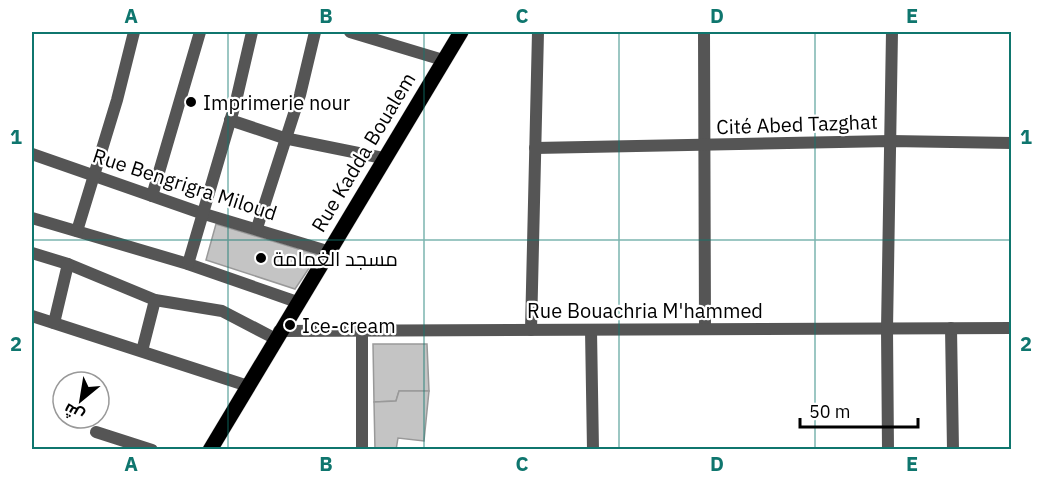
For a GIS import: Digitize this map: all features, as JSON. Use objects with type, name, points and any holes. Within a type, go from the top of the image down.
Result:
[{"type":"main road","name":"Rue Kadda Boualem","points":[[210,450],[327,251],[461,32]]},
{"type":"street","points":[[77,231],[117,100],[134,32]]},
{"type":"street","points":[[152,196],[200,32]]},
{"type":"street","points":[[188,264],[201,213],[230,120],[252,32]]},
{"type":"street","points":[[258,228],[284,138],[300,95],[315,32]]},
{"type":"street","points":[[350,32],[443,60]]},
{"type":"street","points":[[531,330],[538,32]]},
{"type":"street","name":"Cité Abed Tazghat","points":[[704,32],[705,329]]},
{"type":"street","name":"Cité Abed Tazghat","points":[[888,450],[887,329],[892,32]]},
{"type":"street","points":[[230,120],[284,138],[383,158]]},
{"type":"street","name":"Cité Abed Tazghat","points":[[535,148],[891,141],[1011,143]]},
{"type":"street","name":"Rue Bengrigra Miloud","points":[[32,154],[201,213],[258,228],[327,251]]},
{"type":"street","points":[[32,218],[188,264],[297,302]]},
{"type":"street","points":[[32,253],[68,264],[155,300],[222,311],[277,335]]},
{"type":"street","points":[[54,323],[68,264]]},
{"type":"street","points":[[142,351],[155,300]]},
{"type":"street","points":[[32,316],[248,386]]},
{"type":"street","points":[[951,328],[953,450]]},
{"type":"street","name":"Rue Bouachria M'hammed","points":[[277,335],[362,331],[1011,328]]},
{"type":"street","points":[[591,330],[593,450]]},
{"type":"street","points":[[362,331],[362,450]]},
{"type":"street","points":[[96,432],[152,450]]},
{"type":"building","name":"مسجد الغمامة","points":[[216,224],[318,255],[295,289],[206,260]]},
{"type":"building","points":[[373,344],[427,344],[429,391],[399,391],[396,401],[374,402]]},
{"type":"building","points":[[399,391],[429,391],[424,441],[398,438],[396,450],[375,450],[374,402],[396,401]]},
{"type":"place","name":"Imprimerie nour","points":[[191,102]]},
{"type":"place","name":"مسجد الغمامة","points":[[261,258]]},
{"type":"place","name":"Ice-cream","points":[[290,325]]}]
